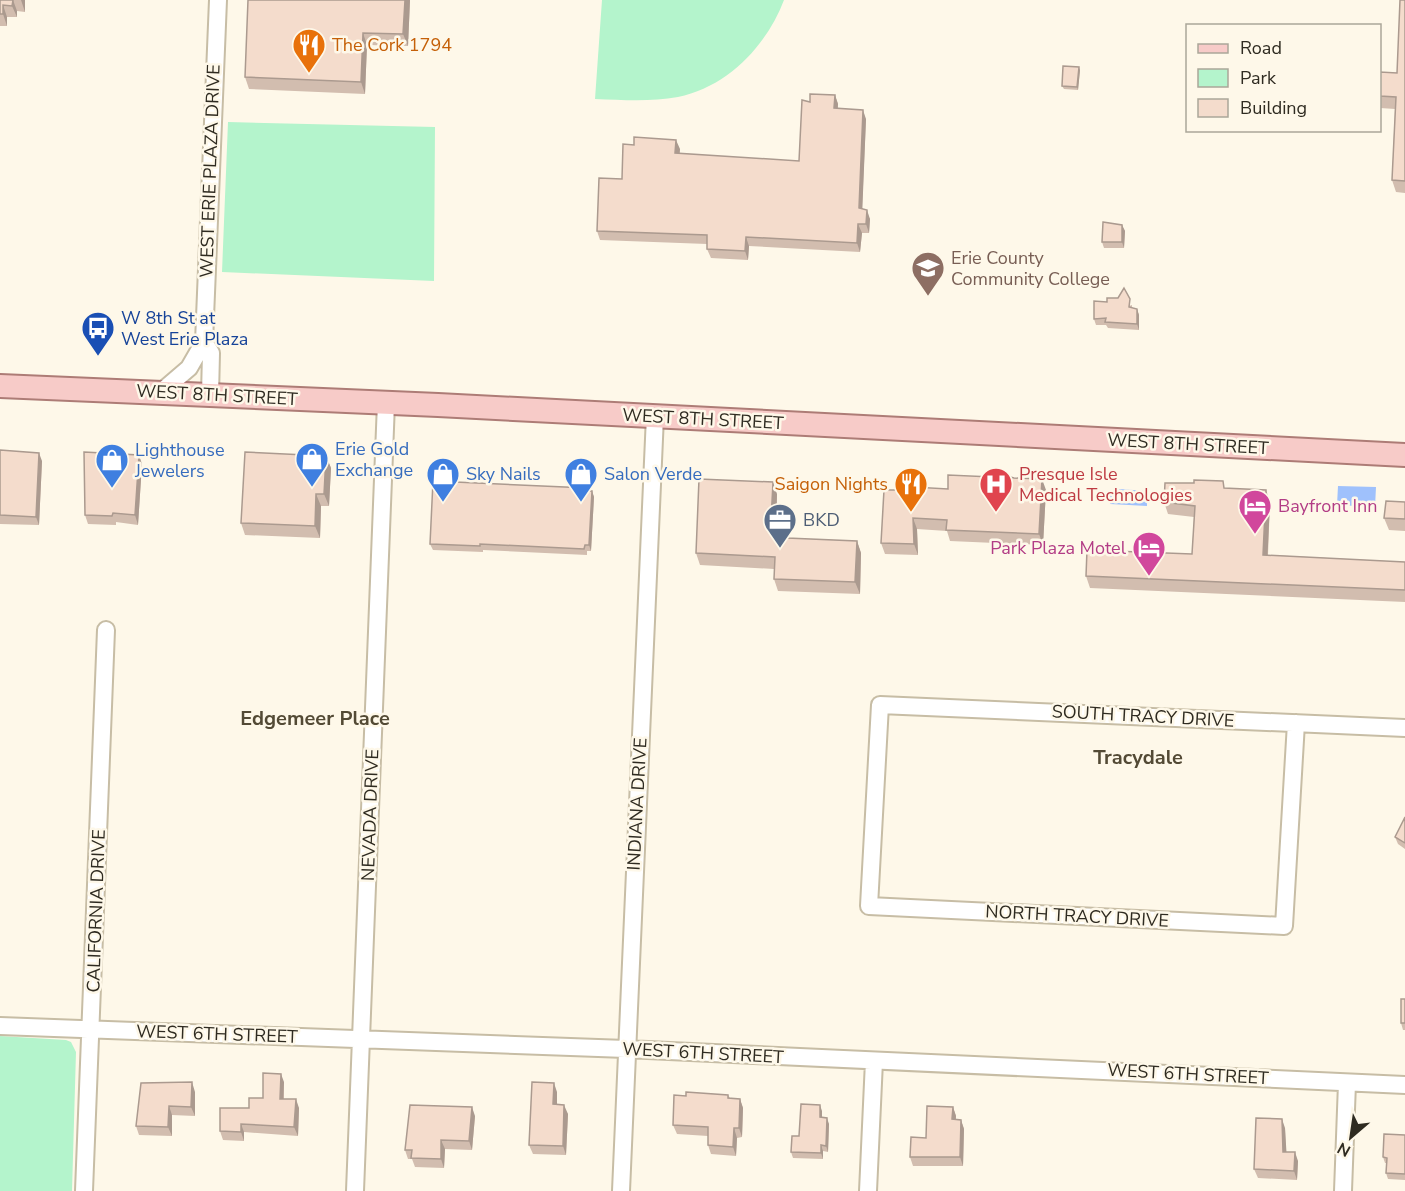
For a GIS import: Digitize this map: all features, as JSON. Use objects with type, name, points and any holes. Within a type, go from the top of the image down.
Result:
[{"type":"main road","name":"WEST 8TH STREET","points":[[0,386],[386,403],[1405,455]]},
{"type":"street","name":"WEST ERIE PLAZA DRIVE","points":[[161,392],[189,368],[204,342],[218,0]]},
{"type":"street","name":"WEST ERIE PLAZA DRIVE","points":[[204,342],[211,353],[210,395]]},
{"type":"street","name":"NEVADA DRIVE","points":[[355,1191],[386,403]]},
{"type":"street","name":"INDIANA DRIVE","points":[[621,1191],[655,417]]},
{"type":"street","name":"CALIFORNIA DRIVE","points":[[84,1191],[106,630]]},
{"type":"street","name":"SOUTH TRACY DRIVE","points":[[880,705],[1405,728]]},
{"type":"street","name":"NORTH TRACY DRIVE","points":[[880,705],[869,906],[1284,926],[1296,723]]},
{"type":"street","name":"WEST 6TH STREET","points":[[0,1026],[626,1049],[1405,1085]]},
{"type":"street","points":[[868,1191],[874,1061]]},
{"type":"street","points":[[1343,1191],[1347,1083]]},
{"type":"green space","points":[[602,0],[784,0],[777,17],[756,48],[729,74],[696,92],[668,99],[637,100],[595,99]]},
{"type":"green space","points":[[228,122],[435,127],[434,281],[222,272]]},
{"type":"green space","points":[[0,1036],[66,1040],[71,1042],[76,1052],[72,1191],[0,1191]]},
{"type":"water","points":[[1338,486],[1376,487],[1375,507],[1337,505]]},
{"type":"water","points":[[1119,489],[1147,491],[1147,506],[1110,504],[1109,492]]},
{"type":"building","points":[[0,0],[13,0],[12,6],[3,5],[3,14],[0,14]]},
{"type":"building","points":[[248,0],[405,0],[403,34],[363,33],[361,82],[245,77]]},
{"type":"building","points":[[1400,0],[1405,0],[1405,181],[1392,180],[1396,97],[1381,96],[1381,72],[1397,73]]},
{"type":"building","points":[[1063,66],[1079,67],[1077,87],[1062,86]]},
{"type":"building","points":[[810,94],[835,95],[834,108],[863,110],[859,208],[867,210],[866,224],[858,224],[857,243],[746,237],[745,251],[707,249],[707,235],[597,231],[599,178],[622,179],[623,144],[634,145],[634,137],[676,140],[675,153],[799,161],[802,100],[810,102]]},
{"type":"building","points":[[1103,222],[1122,225],[1122,242],[1102,242]]},
{"type":"building","points":[[1124,288],[1130,299],[1129,307],[1137,309],[1137,324],[1105,322],[1106,318],[1094,319],[1094,301],[1107,302],[1107,298],[1118,298]]},
{"type":"building","points":[[0,450],[39,453],[36,517],[0,515]]},
{"type":"building","points":[[84,452],[139,455],[135,515],[113,513],[112,516],[85,515]]},
{"type":"building","points":[[245,452],[326,456],[324,494],[316,494],[315,526],[241,523]]},
{"type":"building","points":[[992,472],[1014,478],[1042,479],[1039,534],[946,530],[947,520],[913,518],[914,544],[881,543],[884,490],[896,490],[896,486],[948,489],[948,475],[992,477]]},
{"type":"building","points":[[699,479],[773,482],[771,522],[787,538],[857,541],[855,582],[774,579],[775,557],[696,553]]},
{"type":"building","points":[[1194,480],[1223,481],[1224,488],[1266,490],[1263,555],[1405,562],[1405,590],[1086,576],[1087,550],[1192,554],[1195,506],[1164,502],[1165,483],[1194,483]]},
{"type":"building","points":[[433,481],[587,488],[587,491],[592,491],[589,545],[585,545],[584,549],[430,544]]},
{"type":"building","points":[[1386,501],[1405,502],[1405,519],[1384,518]]},
{"type":"building","points":[[1405,817],[1405,843],[1395,837]]},
{"type":"building","points":[[1401,999],[1405,999],[1405,1023],[1401,1023]]},
{"type":"building","points":[[263,1073],[281,1074],[280,1099],[296,1099],[294,1127],[241,1124],[241,1132],[220,1131],[220,1108],[249,1108],[249,1098],[263,1098]]},
{"type":"building","points":[[192,1082],[191,1107],[169,1106],[168,1127],[136,1126],[141,1083]]},
{"type":"building","points":[[532,1082],[554,1083],[553,1104],[564,1105],[563,1146],[529,1145]]},
{"type":"building","points":[[686,1092],[728,1095],[728,1098],[740,1099],[739,1128],[734,1128],[733,1147],[708,1145],[708,1127],[673,1125],[674,1095],[686,1096]]},
{"type":"building","points":[[801,1104],[820,1105],[820,1117],[827,1118],[826,1146],[821,1145],[821,1153],[791,1152],[792,1136],[799,1136]]},
{"type":"building","points":[[410,1105],[472,1107],[469,1141],[441,1140],[441,1159],[411,1158],[412,1150],[405,1150]]},
{"type":"building","points":[[927,1106],[953,1107],[952,1119],[961,1120],[960,1157],[910,1157],[911,1137],[926,1138]]},
{"type":"building","points":[[1256,1118],[1282,1119],[1283,1152],[1295,1152],[1294,1171],[1254,1169]]},
{"type":"building","points":[[1384,1134],[1405,1135],[1405,1174],[1386,1173],[1387,1158],[1383,1157]]},
{"type":"place","name":"The Cork 1794","points":[[309,74]]},
{"type":"place","name":"Erie County Community College","points":[[928,297]]},
{"type":"place","name":"W 8th St at West Erie Plaza","points":[[98,357]]},
{"type":"place","name":"Erie Gold Exchange","points":[[312,488]]},
{"type":"place","name":"Lighthouse Jewelers","points":[[112,489]]},
{"type":"place","name":"Sky Nails","points":[[443,503]]},
{"type":"place","name":"Salon Verde","points":[[581,503]]},
{"type":"place","name":"Saigon Nights","points":[[911,513]]},
{"type":"place","name":"Presque Isle Medical Technologies","points":[[996,513]]},
{"type":"place","name":"Bayfront Inn","points":[[1255,535]]},
{"type":"place","name":"BKD","points":[[780,549]]},
{"type":"place","name":"Park Plaza Motel","points":[[1149,577]]},
{"type":"district","name":"Edgemeer Place","points":[[315,718]]},
{"type":"district","name":"Tracydale","points":[[1138,757]]}]
